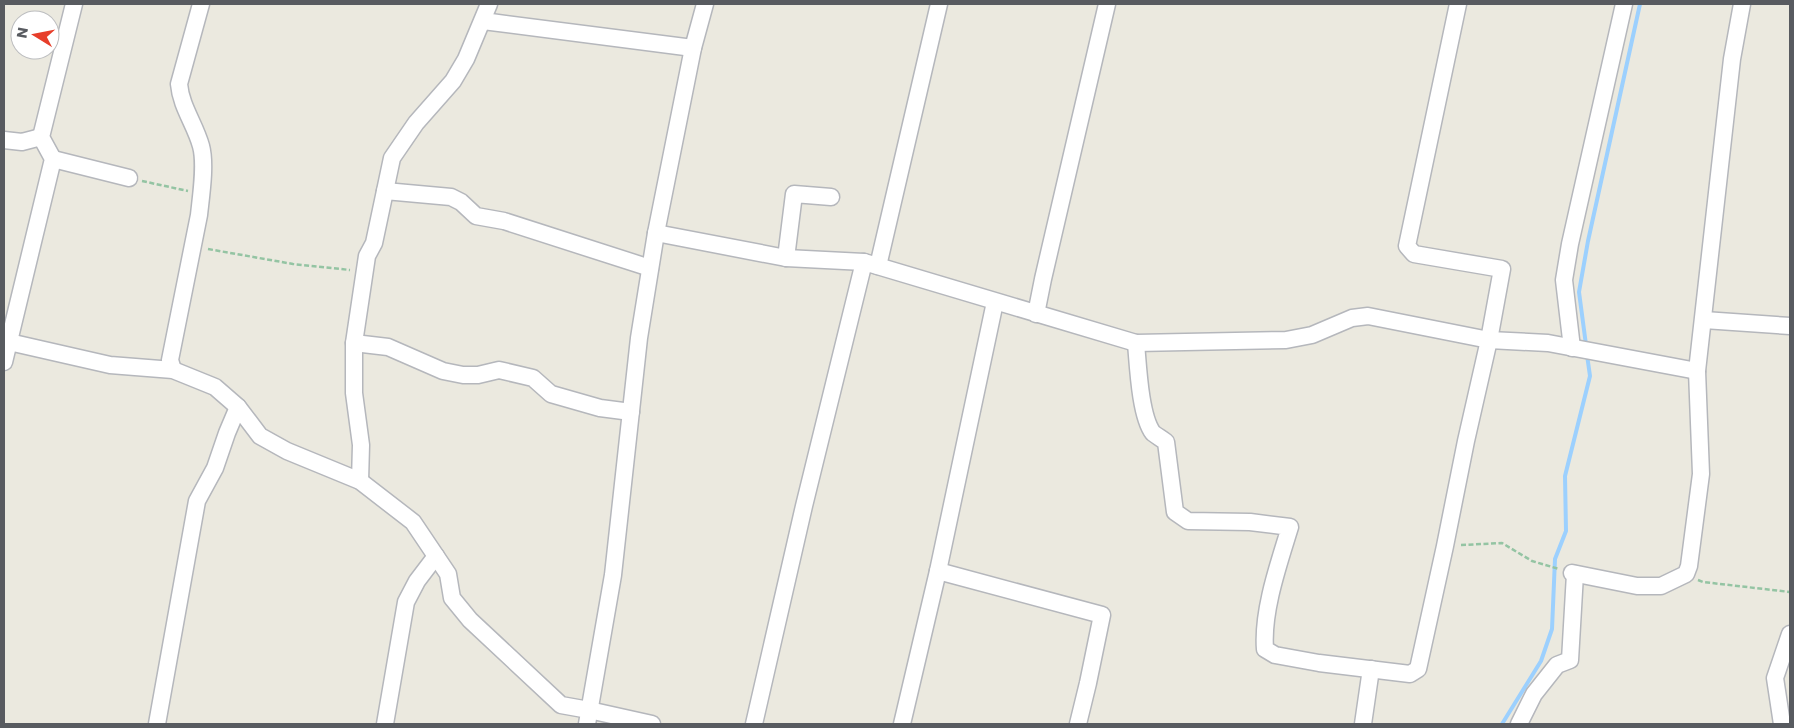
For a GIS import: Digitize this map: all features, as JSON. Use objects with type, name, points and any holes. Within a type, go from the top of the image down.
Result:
[{"type":"street","points":[[74,4],[41,137],[53,159],[5,354],[172,370],[215,387],[238,407],[260,436],[287,451],[360,481],[413,522],[448,574],[452,598],[470,620],[562,706],[588,717],[652,724]]},
{"type":"street","points":[[172,370],[170,360],[199,216],[203,176],[202,147],[181,97],[179,84],[200,4]]},
{"type":"street","points":[[360,481],[362,445],[354,393],[354,342],[366,256],[374,243],[392,158],[416,123],[453,80],[466,58],[489,4]]},
{"type":"street","points":[[588,717],[613,575],[639,338],[650,268],[693,48],[705,4]]},
{"type":"street","points":[[754,724],[804,506],[871,264],[939,4]]},
{"type":"street","points":[[1036,314],[1107,4]]},
{"type":"street","points":[[1136,343],[1146,418],[1153,432],[1166,442],[1175,512],[1188,521],[1250,522],[1290,527],[1273,582],[1264,649],[1275,655],[1319,664],[1410,674],[1418,669],[1489,340],[1502,269],[1414,254],[1408,246],[1458,4]]},
{"type":"street","points":[[1572,348],[1564,280],[1570,244],[1624,4]]},
{"type":"street","points":[[1520,724],[1534,694],[1557,665],[1570,660],[1574,573],[1637,586],[1661,586],[1686,574],[1689,566],[1701,474],[1697,371],[1732,59],[1742,4]]},
{"type":"street","points":[[483,21],[693,48]]},
{"type":"street","points":[[4,140],[22,142],[41,137]]},
{"type":"street","points":[[53,159],[130,178]]},
{"type":"street","points":[[384,191],[451,197],[476,216],[504,221],[650,268]]},
{"type":"street","points":[[786,258],[794,194],[831,197]]},
{"type":"street","points":[[656,233],[786,258],[871,264],[1136,343],[1286,340],[1312,335],[1352,318],[1368,316],[1489,340],[1548,343],[1697,371]]},
{"type":"street","points":[[902,724],[938,571],[995,302]]},
{"type":"street","points":[[1704,320],[1790,326]]},
{"type":"street","points":[[354,342],[388,347],[443,371],[462,375],[478,376],[499,370],[533,378],[551,394],[600,408],[631,412]]},
{"type":"street","points":[[157,724],[198,500],[215,468],[238,407]]},
{"type":"street","points":[[385,724],[406,602],[416,581],[436,556]]},
{"type":"street","points":[[938,571],[1102,615],[1078,724]]},
{"type":"street","points":[[1782,724],[1775,678],[1790,634]]},
{"type":"street","points":[[1363,724],[1371,669]]},
{"type":"path","points":[[130,178],[201,194]]},
{"type":"path","points":[[193,246],[293,264],[364,272]]},
{"type":"path","points":[[1445,546],[1502,543],[1532,561],[1574,573]]},
{"type":"path","points":[[1686,574],[1703,582],[1790,592]]},
{"type":"waterway","points":[[1586,345],[1579,292],[1588,241],[1640,4]]},
{"type":"waterway","points":[[1502,724],[1541,661],[1552,629],[1555,559],[1566,531],[1565,476],[1590,376],[1587,355]]}]
